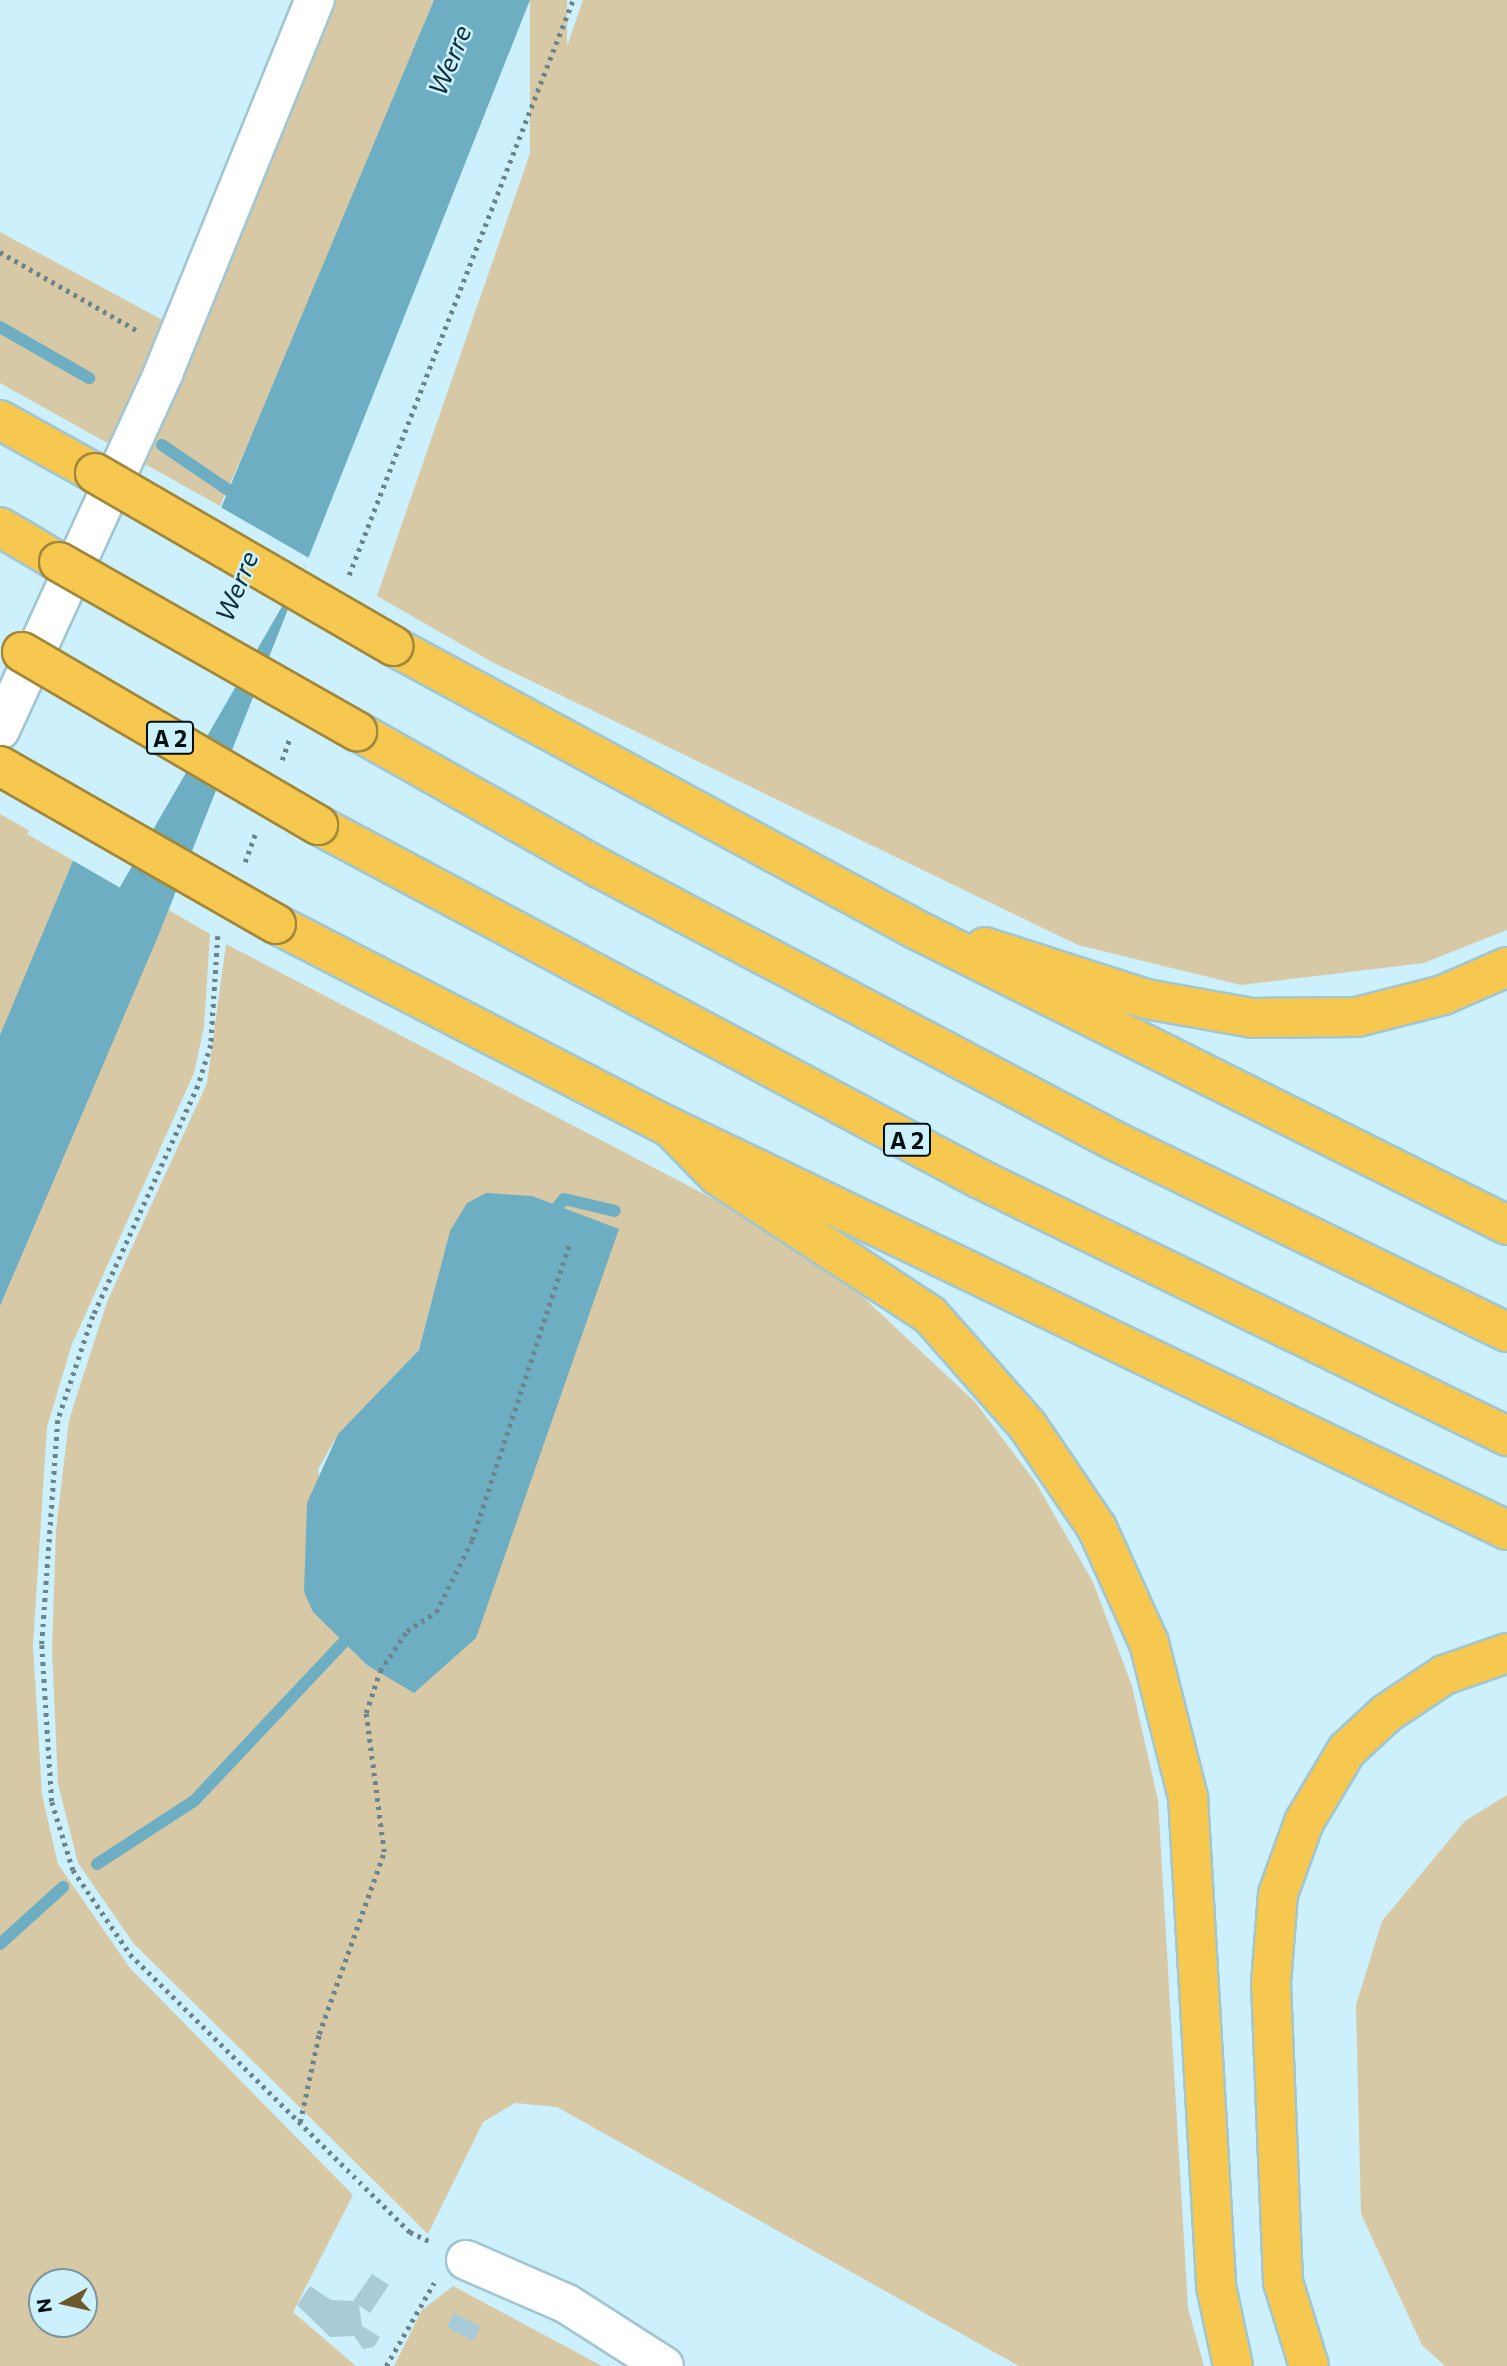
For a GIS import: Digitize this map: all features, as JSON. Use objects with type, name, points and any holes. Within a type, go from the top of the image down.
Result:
[{"type":"highway","points":[[0,420],[393,646],[915,929],[1507,1225]]},
{"type":"highway","points":[[0,527],[601,869],[1113,1140],[1507,1332]]},
{"type":"highway","name":"A 2","points":[[11,645],[318,825],[978,1178],[1507,1436]]},
{"type":"highway","points":[[0,766],[276,924],[670,1127],[1507,1530]]},
{"type":"highway","points":[[915,929],[1043,962],[1146,999],[1253,1018],[1357,1017],[1443,995],[1507,967]]},
{"type":"highway","points":[[670,1127],[717,1175],[930,1315],[1027,1425],[1103,1539],[1149,1643],[1188,1797],[1216,2286],[1233,2366]]},
{"type":"highway","points":[[1309,2366],[1283,2283],[1271,1983],[1278,1894],[1304,1822],[1348,1750],[1387,1713],[1444,1675],[1507,1653]]},
{"type":"street","points":[[0,730],[172,350],[315,0]]},
{"type":"street","points":[[466,2260],[567,2304],[664,2366]]},
{"type":"path","points":[[348,577],[573,0]]},
{"type":"path","points":[[0,252],[172,350]]},
{"type":"path","points":[[215,944],[211,1045],[198,1086],[93,1316],[58,1420],[46,1527],[46,1747],[62,1847],[130,1954],[410,2232],[466,2260],[426,2288],[386,2366]]},
{"type":"path","points":[[300,2122],[319,2034],[384,1852],[366,1713],[380,1671],[407,1631],[436,1612],[472,1540],[569,1245]]},
{"type":"shaded area","points":[[291,0],[434,0],[320,283],[220,506],[0,383],[0,232],[170,324]]},
{"type":"shaded area","points":[[530,0],[567,0],[567,599],[530,599]]},
{"type":"shaded area","points":[[583,0],[1507,0],[1507,930],[1424,963],[1241,985],[1078,945],[492,662],[377,596]]},
{"type":"shaded area","points":[[0,814],[78,858],[0,1035]]},
{"type":"shaded area","points":[[167,909],[210,934],[204,1027],[194,1073],[72,1344],[47,1427],[33,1645],[42,1795],[58,1864],[130,1968],[353,2195],[293,2312],[356,2366],[0,2366],[0,1306]]},
{"type":"shaded area","points":[[226,944],[750,1218],[864,1298],[975,1402],[1036,1483],[1093,1582],[1132,1686],[1158,1800],[1188,2308],[1204,2366],[1019,2366],[557,2107],[515,2103],[483,2122],[428,2234],[134,1944],[78,1863],[58,1784],[52,1649],[56,1530],[69,1420],[107,1302],[207,1083]],"holes":[[[429,1324],[380,1671],[366,1665],[318,1469],[338,1434],[419,1350]]]},
{"type":"shaded area","points":[[1507,1795],[1507,2366],[1445,2366],[1422,2345],[1361,2214],[1356,2005],[1382,1921],[1465,1821]]},
{"type":"shaded area","points":[[453,2286],[602,2366],[394,2366],[422,2310]]},
{"type":"water","name":"Werre","points":[[434,0],[530,0],[159,934],[0,1306],[0,1035]]},
{"type":"water","points":[[486,1193],[532,1196],[619,1229],[476,1638],[414,1693],[367,1665],[313,1612],[304,1592],[307,1503],[338,1434],[419,1350],[450,1231],[467,1203]]},
{"type":"pier","points":[[217,505],[310,558],[120,888],[27,834]]},
{"type":"building","points":[[372,2274],[389,2285],[370,2313],[359,2305],[362,2326],[380,2337],[374,2347],[363,2349],[354,2336],[330,2337],[297,2305],[310,2286],[331,2300],[353,2301]]},
{"type":"building","points":[[454,2313],[481,2327],[473,2341],[447,2327]]},
{"type":"waterway","points":[[0,327],[89,378]]},
{"type":"waterway","points":[[162,445],[240,498]]},
{"type":"waterway","points":[[549,1217],[564,1199],[615,1211]]},
{"type":"waterway","points":[[97,1864],[194,1801],[354,1631]]},
{"type":"waterway","points":[[0,1944],[63,1887]]}]
